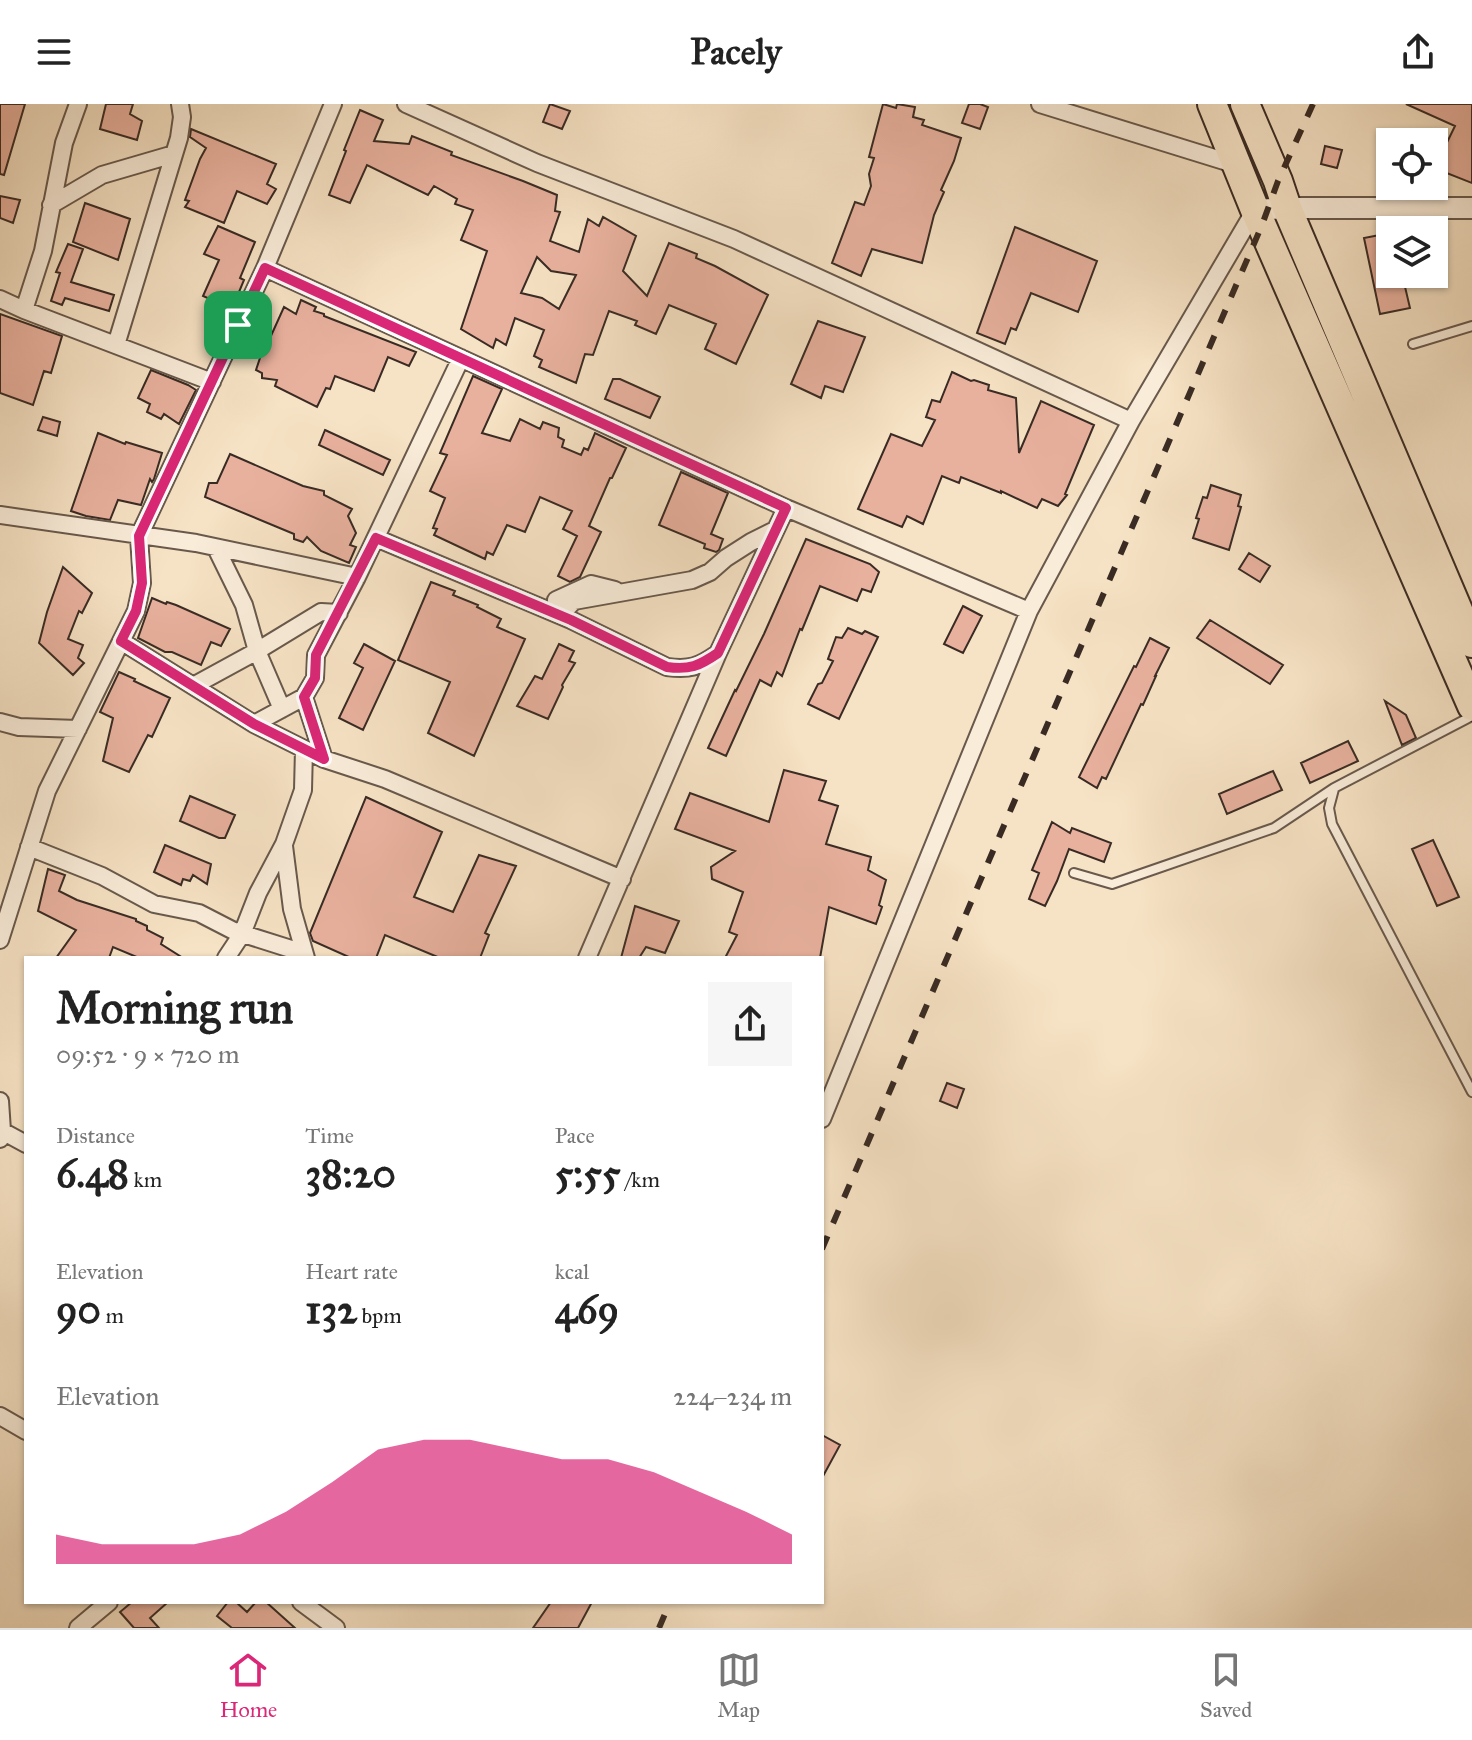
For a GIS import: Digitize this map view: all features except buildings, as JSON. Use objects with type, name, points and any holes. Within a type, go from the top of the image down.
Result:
[{"type":"highway","points":[[1212,104],[1255,210],[1472,706]]},
{"type":"highway","points":[[1245,104],[1472,643]]},
{"type":"street","points":[[24,310],[43,251],[64,143],[78,104]]},
{"type":"street","points":[[116,345],[174,154],[182,117],[180,104]]},
{"type":"street","points":[[0,940],[47,791],[136,611],[142,583],[139,536],[265,268],[333,104]]},
{"type":"street","points":[[406,104],[537,163],[734,239],[1131,421]]},
{"type":"street","points":[[1040,104],[1238,165]]},
{"type":"street","points":[[51,205],[102,175],[174,154]]},
{"type":"street","points":[[824,1114],[1029,611],[1131,421],[1255,210],[1472,208]]},
{"type":"street","points":[[265,268],[786,508],[1029,611]]},
{"type":"street","points":[[0,299],[212,382]]},
{"type":"street","points":[[254,724],[304,697],[315,678],[316,655],[357,577],[461,358]]},
{"type":"street","points":[[588,956],[718,653],[786,508]]},
{"type":"street","points":[[0,515],[196,543],[357,577]]},
{"type":"street","points":[[558,607],[620,591],[692,580],[710,572],[726,558],[775,530]]},
{"type":"street","points":[[376,538],[558,607],[667,667],[682,669],[700,665],[718,653]]},
{"type":"street","points":[[216,548],[244,605],[257,651],[282,709]]},
{"type":"street","points":[[193,686],[321,612],[339,613]]},
{"type":"street","points":[[121,641],[254,724],[324,759],[385,779],[622,879]]},
{"type":"street","points":[[304,697],[324,759]]},
{"type":"street","points":[[0,722],[19,727],[78,729]]},
{"type":"street","points":[[227,956],[242,934],[258,893],[284,844],[303,790],[304,749]]},
{"type":"street","points":[[284,844],[292,909],[305,956]]},
{"type":"street","points":[[29,847],[102,876],[154,904],[199,913],[242,934],[291,949],[303,956]]},
{"type":"street","points":[[0,1101],[1,1135],[24,1143]]},
{"type":"street","points":[[0,1416],[24,1430]]},
{"type":"street","points":[[78,1628],[107,1604]]},
{"type":"street","points":[[304,1604],[336,1628]]},
{"type":"lane","points":[[1413,344],[1472,326]]},
{"type":"lane","points":[[1074,873],[1112,884],[1274,828],[1334,788],[1472,716]]},
{"type":"lane","points":[[1334,788],[1329,808],[1332,824],[1472,1092]]},
{"type":"railway","points":[[824,1244],[1313,104]]},
{"type":"railway","points":[[659,1628],[669,1604]]},
{"type":"route","points":[[265,268],[786,508],[718,653],[700,665],[682,669],[667,667],[571,620],[376,538],[316,655],[315,678],[304,697],[324,759],[254,724],[121,641],[136,611],[142,583],[139,536],[238,325],[265,268]]}]
